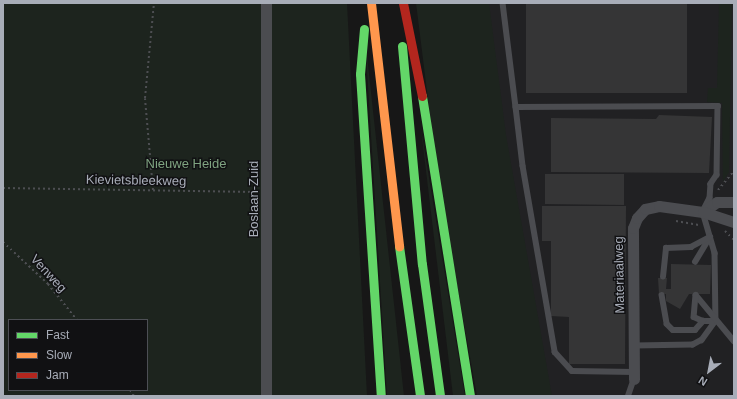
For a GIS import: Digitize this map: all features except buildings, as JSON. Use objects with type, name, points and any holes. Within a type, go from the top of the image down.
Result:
[{"type":"highway","points":[[366,3],[360,74],[381,396]]},
{"type":"highway","points":[[371,3],[382,112],[420,396]]},
{"type":"highway","points":[[399,3],[422,264],[440,396]]},
{"type":"highway","points":[[403,3],[416,57],[470,396]]},
{"type":"street","name":"Boslaan-Zuid","points":[[266,3],[269,192],[266,396]]},
{"type":"street","points":[[704,212],[717,202],[734,202]]},
{"type":"street","name":"Materiaalweg","points":[[634,376],[635,346],[633,228],[637,218],[645,209],[658,206],[704,212],[734,222]]},
{"type":"lane","points":[[503,3],[523,166],[555,352],[572,371],[634,376],[628,396]]},
{"type":"lane","points":[[516,107],[718,106],[717,175],[710,190],[704,212],[715,253],[716,321],[702,340],[693,345],[635,346]]},
{"type":"lane","points":[[695,262],[710,237]]},
{"type":"lane","points":[[663,277],[666,248],[691,247],[710,237]]},
{"type":"lane","points":[[662,295],[668,324],[673,330],[695,330],[702,321]]},
{"type":"lane","points":[[716,321],[702,321],[694,317],[696,295],[734,341]]},
{"type":"path","points":[[153,190],[145,98],[154,4]]},
{"type":"path","points":[[734,50],[734,167]]},
{"type":"path","points":[[710,190],[724,185],[734,171]]},
{"type":"path","name":"Kievietsbleekweg","points":[[3,188],[269,192]]},
{"type":"path","points":[[672,220],[724,231],[734,240]]},
{"type":"path","name":"Venweg","points":[[3,242],[48,284],[76,319]]},
{"type":"shaded area","points":[[454,3],[734,3],[734,396],[512,396]]},
{"type":"green space","name":"Nieuwe Heide","points":[[3,3],[347,3],[367,396],[3,396]]},
{"type":"green space","points":[[416,3],[489,3],[506,135],[552,396],[477,396],[438,179]]},
{"type":"green space","points":[[719,3],[732,3],[729,172],[723,182],[722,103],[707,102],[708,88],[717,88]]},
{"type":"green space","points":[[365,37],[404,396],[387,396]]},
{"type":"green space","points":[[421,129],[465,396],[453,396]]},
{"type":"traffic: fast","points":[[364,29],[360,74],[381,396]]},
{"type":"traffic: fast","points":[[402,46],[422,264],[440,396]]},
{"type":"traffic: fast","points":[[422,96],[470,396]]},
{"type":"traffic: fast","points":[[399,246],[420,396]]},
{"type":"traffic: slow","points":[[371,3],[399,246]]},
{"type":"traffic: jam","points":[[403,3],[422,96]]}]
